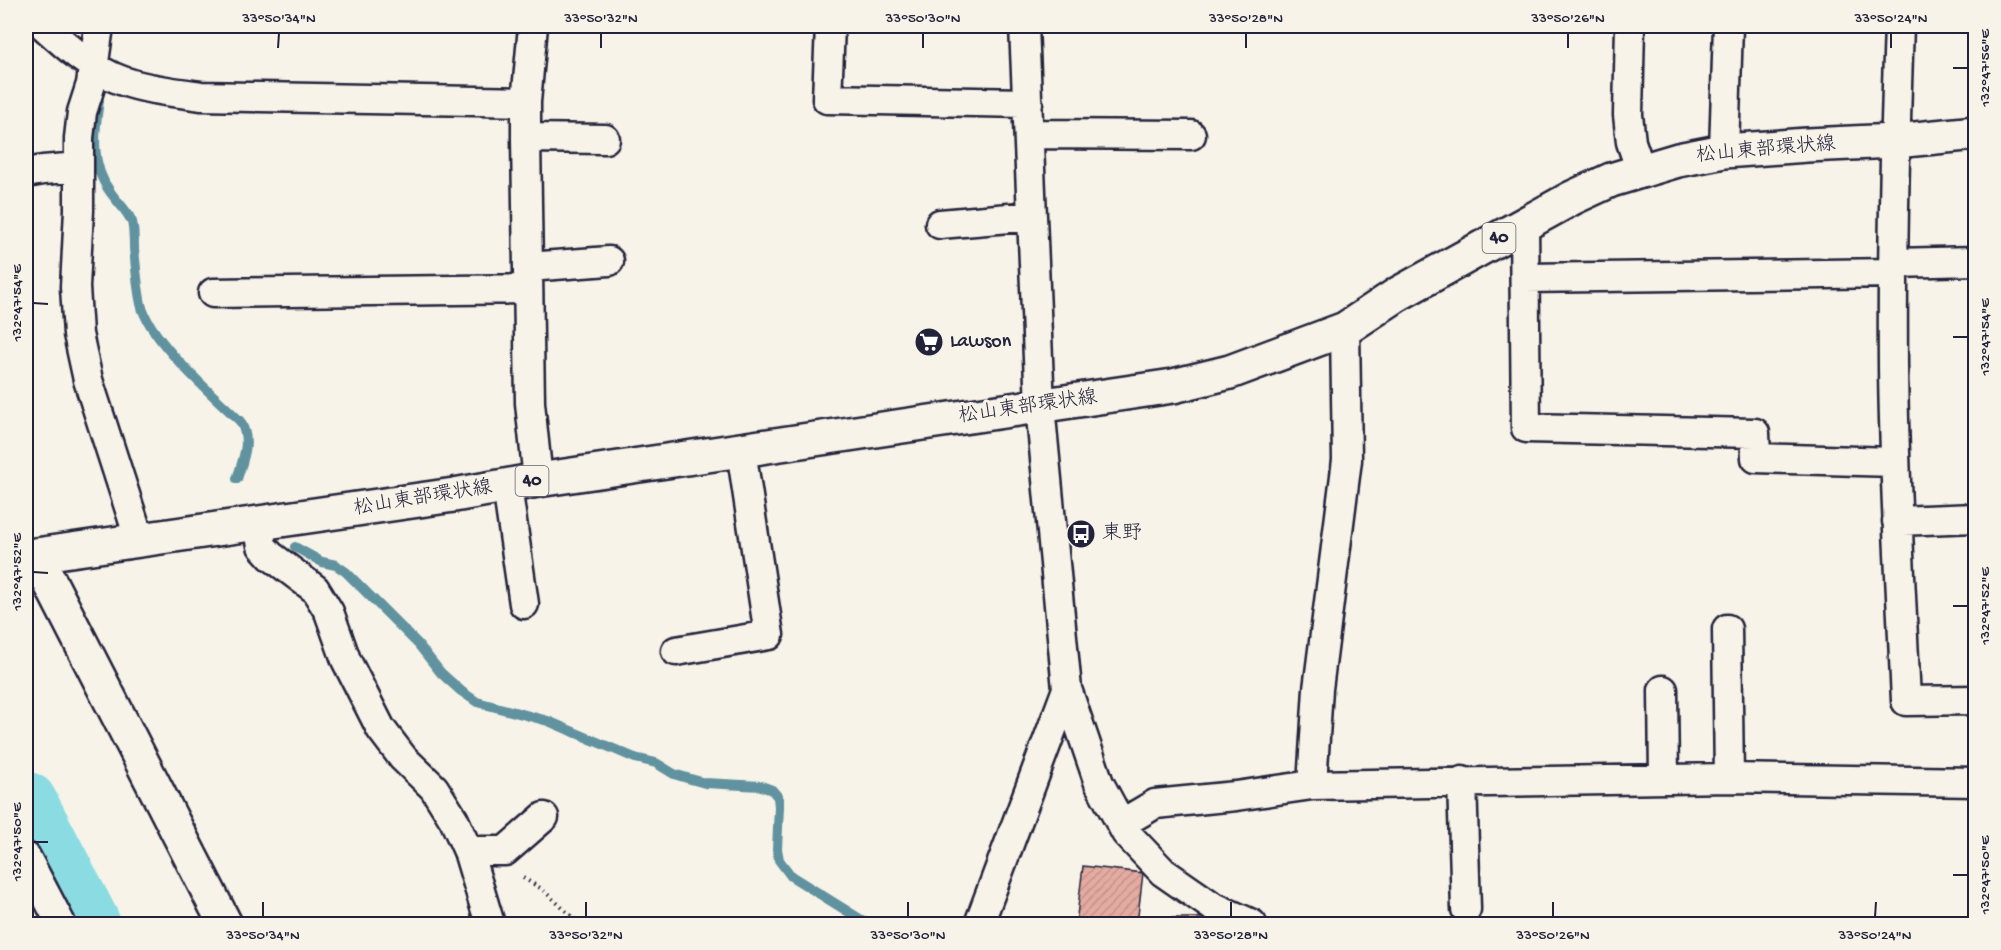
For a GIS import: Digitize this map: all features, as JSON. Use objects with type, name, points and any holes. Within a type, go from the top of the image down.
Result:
[{"type":"main road","name":"松山東部環状線","points":[[29,550],[140,541],[1173,386],[1230,372],[1345,329],[1398,294],[1524,224],[1601,185],[1641,171],[1678,160],[1724,151],[1895,141],[1976,133]]},
{"type":"main road","points":[[29,550],[225,924]]},
{"type":"street","points":[[45,26],[93,65],[123,81],[155,89],[201,96],[526,102]]},
{"type":"street","points":[[99,26],[91,84],[82,112],[79,138],[79,210],[75,287],[78,334],[88,380],[140,541]]},
{"type":"street","points":[[524,604],[522,483],[530,403],[526,102],[533,26]]},
{"type":"street","points":[[830,26],[828,99],[1028,103]]},
{"type":"street","points":[[1024,26],[1040,406],[1067,689],[1099,783],[1126,833],[1163,873],[1212,906],[1252,924]]},
{"type":"street","points":[[1629,26],[1628,115],[1631,142],[1641,171]]},
{"type":"street","points":[[1724,151],[1728,26]]},
{"type":"street","points":[[1899,26],[1895,141],[1895,462],[1906,701],[1976,700]]},
{"type":"street","points":[[1029,134],[1191,135]]},
{"type":"street","points":[[526,138],[605,139]]},
{"type":"street","points":[[26,173],[79,167]]},
{"type":"street","points":[[940,224],[1032,216]]},
{"type":"street","points":[[1524,224],[1526,428],[1755,433],[1756,458],[1895,462]]},
{"type":"street","points":[[213,293],[528,278],[609,261]]},
{"type":"street","points":[[1525,278],[1894,268],[1976,261]]},
{"type":"street","points":[[1312,784],[1318,689],[1347,460],[1345,329]]},
{"type":"street","points":[[676,651],[769,634],[741,450]]},
{"type":"street","points":[[1898,521],[1976,518]]},
{"type":"street","points":[[258,524],[262,546],[315,589],[329,612],[346,660],[381,729],[403,758],[434,788],[454,820],[468,851],[490,924]]},
{"type":"street","points":[[1727,628],[1729,778]]},
{"type":"street","points":[[979,924],[1067,689]]},
{"type":"street","points":[[1663,690],[1664,778]]},
{"type":"street","points":[[1121,824],[1155,804],[1236,796],[1312,784],[1664,778],[1976,782]]},
{"type":"street","points":[[1462,781],[1466,909]]},
{"type":"street","points":[[468,851],[505,851],[544,817]]},
{"type":"street","points":[[26,857],[61,924]]},
{"type":"path","points":[[517,875],[542,889],[580,924]]},
{"type":"building","points":[[1083,866],[1143,873],[1137,924],[1076,924]]},
{"type":"building","points":[[1172,918],[1208,918],[1208,924],[1172,924]]},
{"type":"waterway","points":[[99,101],[95,137],[97,160],[104,182],[132,222],[141,304],[146,318],[168,350],[240,421],[244,428],[246,443],[237,479]]},
{"type":"waterway","points":[[295,547],[322,562],[336,565],[346,572],[418,644],[441,673],[477,702],[548,721],[635,758],[656,763],[674,774],[687,778],[705,783],[761,786],[772,790],[778,797],[777,849],[779,860],[791,876],[868,924]]},
{"type":"waterway","points":[[26,803],[89,924]]},
{"type":"place","name":"Lawson","points":[[929,342]]},
{"type":"place","name":"東野","points":[[1081,534]]}]
